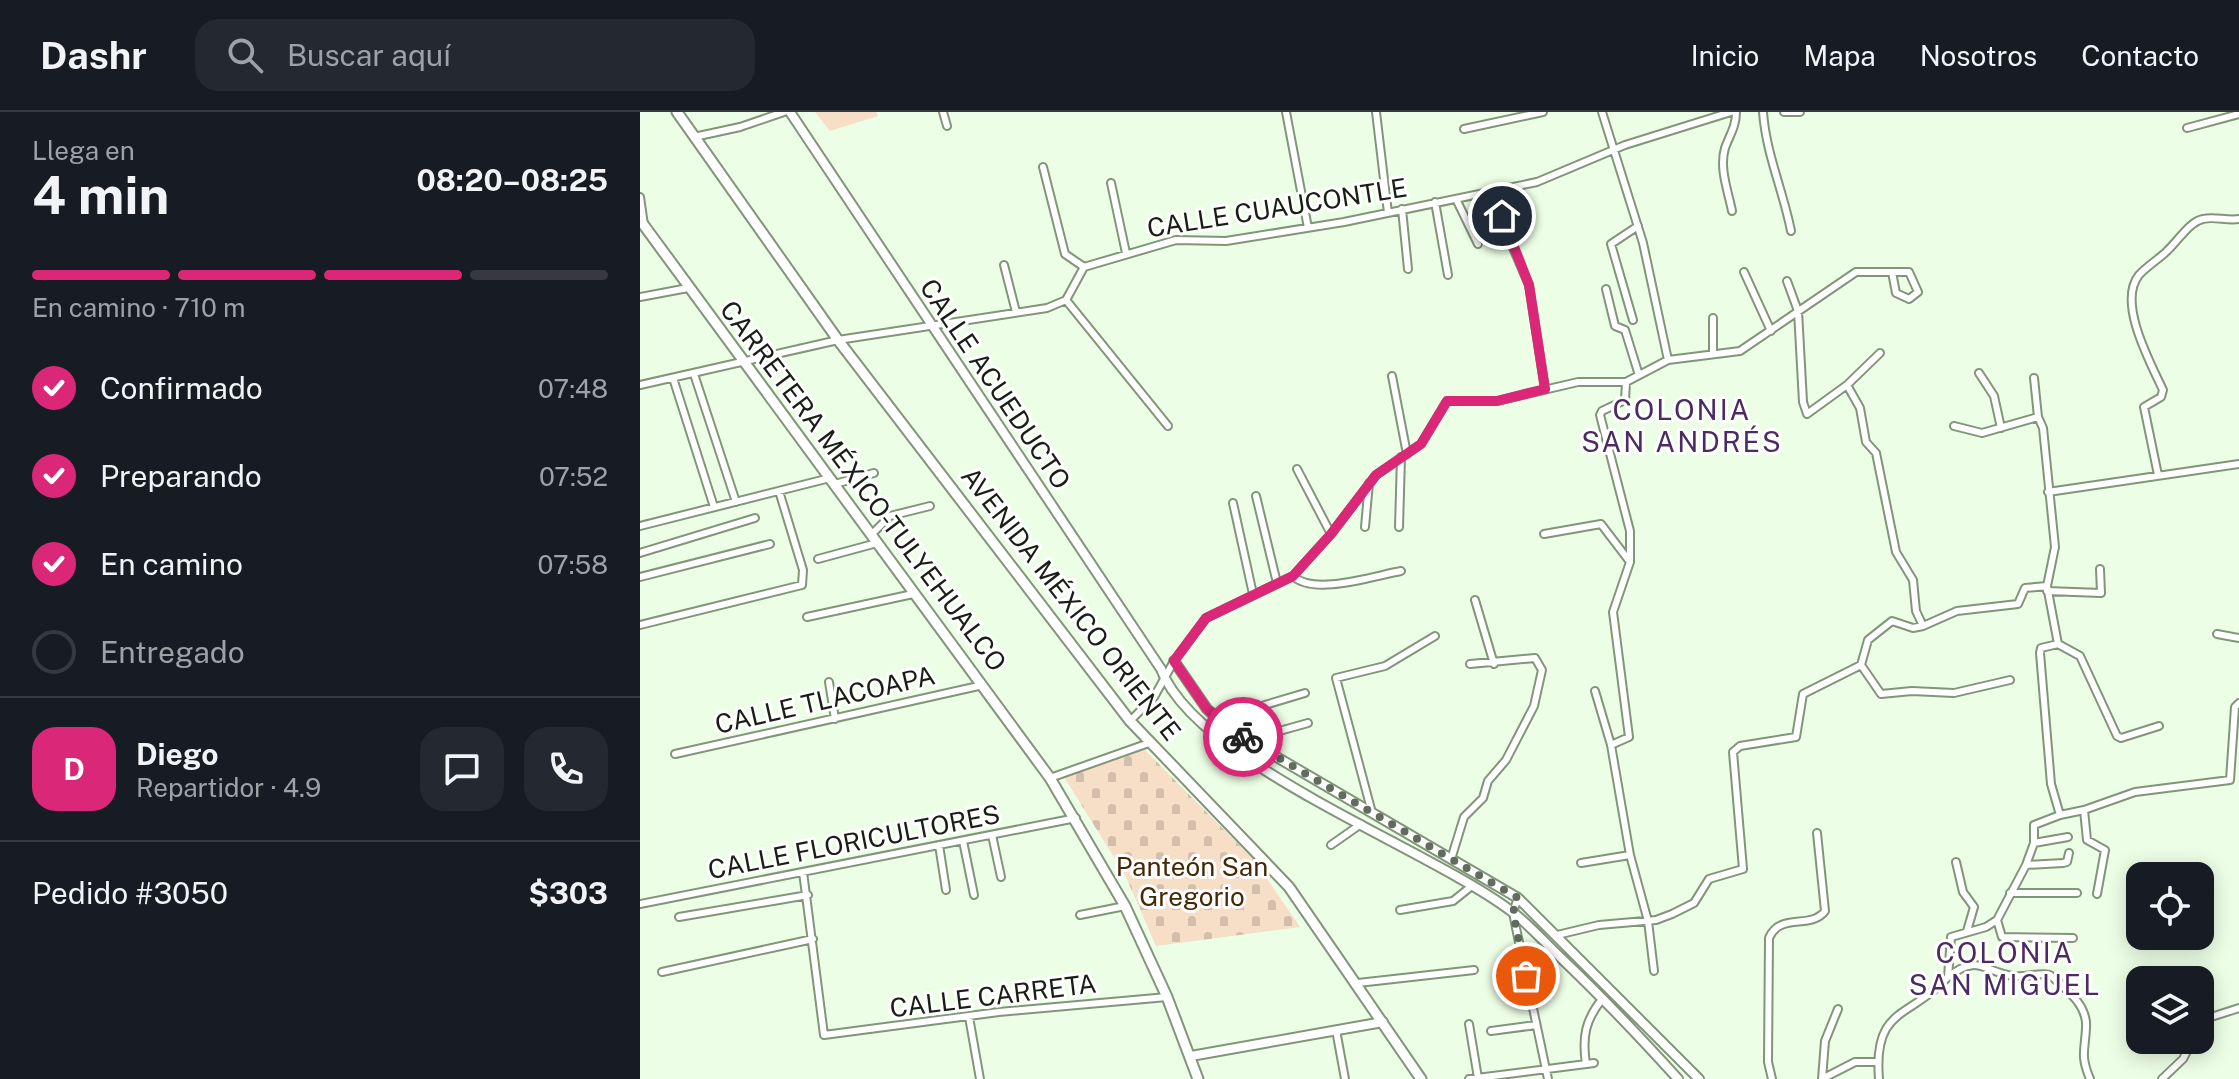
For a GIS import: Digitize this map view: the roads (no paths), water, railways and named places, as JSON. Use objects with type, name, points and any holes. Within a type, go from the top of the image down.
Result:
[{"type":"main road","name":"AVENIDA MÉXICO ORIENTE","points":[[677,112],[838,340],[1130,721],[1270,862],[1358,983],[1421,1079]]},
{"type":"main road","name":"CARRETERA MÉXICO-TULYEHUALCO","points":[[642,223],[983,685],[1076,818],[1125,906],[1167,997],[1198,1079]]},
{"type":"street","points":[[694,137],[787,112]]},
{"type":"street","name":"CALLE ACUEDUCTO","points":[[787,112],[1180,702],[1223,742],[1473,885],[1513,912],[1603,998],[1678,1079]]},
{"type":"street","points":[[943,112],[947,126]]},
{"type":"street","points":[[1286,112],[1308,228]]},
{"type":"street","points":[[1376,112],[1388,213]]},
{"type":"street","points":[[1464,129],[1543,112]]},
{"type":"street","points":[[1602,112],[1638,226],[1668,360]]},
{"type":"street","points":[[1732,211],[1723,165],[1725,149],[1736,129],[1734,112]]},
{"type":"street","name":"CALLE CUAUCONTLE","points":[[1084,267],[1176,240],[1226,241],[1495,191],[1560,175],[1612,151],[1734,112]]},
{"type":"street","points":[[1763,112],[1768,149],[1784,192],[1791,231]]},
{"type":"street","points":[[1784,112],[1800,112]]},
{"type":"street","points":[[2187,128],[2239,114]]},
{"type":"street","points":[[640,385],[838,340],[1047,308],[1066,300],[1084,267],[1065,254],[1043,167]]},
{"type":"street","points":[[1111,183],[1126,253]]},
{"type":"street","points":[[1495,191],[1510,241],[1529,285],[1545,389]]},
{"type":"street","points":[[640,197],[642,223]]},
{"type":"street","points":[[1456,199],[1478,244]]},
{"type":"street","points":[[1435,202],[1448,275]]},
{"type":"street","points":[[1402,209],[1408,269]]},
{"type":"street","points":[[2158,475],[2144,407],[2161,397],[2163,390],[2147,358],[2130,301],[2131,289],[2139,274],[2167,251],[2194,221],[2207,217],[2239,219]]},
{"type":"street","points":[[1633,320],[1611,244],[1638,226]]},
{"type":"street","points":[[1004,265],[1016,312]]},
{"type":"street","points":[[1744,272],[1771,331]]},
{"type":"street","points":[[1130,721],[1145,709],[1174,661],[1206,618],[1293,576],[1331,534],[1369,483],[1385,467],[1421,444],[1447,401],[1452,398],[1497,401],[1578,382],[1626,382],[1638,372],[1668,360],[1740,351],[1856,272],[1892,272],[1909,272],[1918,292],[1909,299],[1896,293],[1892,272]]},
{"type":"street","points":[[1787,281],[1798,311],[1805,411],[1812,414],[1880,353]]},
{"type":"street","points":[[640,297],[688,288]]},
{"type":"street","points":[[1606,289],[1615,326],[1625,330],[1638,372]]},
{"type":"street","points":[[1066,300],[1168,426]]},
{"type":"street","points":[[1713,318],[1713,354]]},
{"type":"street","points":[[1979,373],[1994,396],[2001,428]]},
{"type":"street","points":[[694,374],[736,502]]},
{"type":"street","points":[[1392,376],[1404,456],[1399,527]]},
{"type":"street","points":[[673,378],[714,507]]},
{"type":"street","points":[[2034,378],[2038,417],[2043,428],[2055,547],[2047,589],[2058,644]]},
{"type":"street","points":[[1611,745],[1629,737],[1613,612],[1630,562],[1630,531],[1600,415],[1625,400],[1626,382]]},
{"type":"street","points":[[1847,385],[1860,408],[1866,442],[1876,453],[1896,552],[1913,580],[1916,611],[1923,626]]},
{"type":"street","points":[[1954,426],[1982,433],[2038,417]]},
{"type":"street","points":[[2048,492],[2239,464]]},
{"type":"street","points":[[1297,469],[1331,534]]},
{"type":"street","points":[[640,526],[779,491],[874,473]]},
{"type":"street","points":[[1365,527],[1369,483]]},
{"type":"street","points":[[640,625],[802,585],[803,570],[779,491]]},
{"type":"street","points":[[1256,496],[1277,583]]},
{"type":"street","points":[[1233,503],[1253,594]]},
{"type":"street","points":[[818,559],[874,539],[890,516],[930,506]]},
{"type":"street","points":[[640,553],[755,518]]},
{"type":"street","points":[[1544,534],[1601,524],[1630,562]]},
{"type":"street","points":[[640,577],[770,544]]},
{"type":"street","points":[[1557,935],[1599,925],[1648,921],[1688,907],[1709,879],[1743,869],[1733,752],[1740,746],[1796,737],[1803,694],[1861,665],[1868,640],[1892,621],[1913,628],[1957,611],[2018,604],[2025,588],[2101,593],[2100,569]]},
{"type":"street","points":[[1293,576],[1302,584],[1317,586],[1401,571]]},
{"type":"street","points":[[807,617],[913,594]]},
{"type":"street","points":[[1475,600],[1494,664]]},
{"type":"street","points":[[2217,634],[2239,638]]},
{"type":"street","points":[[1371,809],[1336,678],[1385,666],[1435,636]]},
{"type":"street","points":[[2060,815],[2051,784],[2041,648],[2058,644],[2080,656],[2117,736],[2121,738],[2159,726]]},
{"type":"street","points":[[1452,856],[1464,817],[1483,798],[1488,781],[1506,760],[1537,696],[1542,670],[1539,660],[1470,664]]},
{"type":"street","points":[[1174,661],[1200,700],[1218,719],[1247,740],[1452,856],[1518,898],[1699,1079]]},
{"type":"street","points":[[1861,665],[1881,694],[1912,691],[1954,693],[2010,680]]},
{"type":"street","points":[[829,682],[835,719]]},
{"type":"street","name":"CALLE TLACOAPA","points":[[675,754],[983,685]]},
{"type":"street","points":[[1595,691],[1611,745],[1630,855],[1648,921],[1654,971]]},
{"type":"street","points":[[1218,719],[1305,693]]},
{"type":"street","points":[[1948,977],[1951,937],[1986,927],[1997,920],[2026,865],[2034,843],[2034,825],[2135,792],[2230,780],[2235,707],[2239,703]]},
{"type":"street","points":[[1247,740],[1308,723]]},
{"type":"street","points":[[1050,778],[1149,743]]},
{"type":"street","points":[[2084,810],[2087,840],[2105,850],[2097,894]]},
{"type":"street","name":"CALLE FLORICULTORES","points":[[640,904],[1076,818]]},
{"type":"street","points":[[1331,845],[1361,823]]},
{"type":"street","points":[[1772,1079],[1767,1047],[1769,938],[1773,928],[1782,923],[1816,918],[1825,911],[1817,833]]},
{"type":"street","points":[[992,835],[1001,877]]},
{"type":"street","points":[[2034,843],[2068,837]]},
{"type":"street","points":[[963,841],[974,895]]},
{"type":"street","points":[[939,845],[946,890]]},
{"type":"street","points":[[2026,865],[2067,862],[2069,853]]},
{"type":"street","points":[[1581,863],[1630,855]]},
{"type":"street","points":[[1956,862],[1963,892],[1974,907],[1967,931]]},
{"type":"street","points":[[662,972],[813,939],[803,872]]},
{"type":"street","points":[[1400,910],[1453,901],[1473,885]]},
{"type":"street","points":[[2010,893],[2077,893]]},
{"type":"street","points":[[679,917],[808,895]]},
{"type":"street","points":[[1518,898],[1513,912],[1548,1079]]},
{"type":"street","points":[[1080,915],[1125,906]]},
{"type":"street","points":[[1997,920],[2002,937],[2073,938]]},
{"type":"street","name":"CALLE CARRETA","points":[[813,939],[824,1035],[1167,997]]},
{"type":"street","points":[[1879,1079],[1877,1062],[1885,1028],[1892,1016],[1927,996],[1958,969],[1976,964],[2011,976],[2050,975],[2080,1004],[2086,1019],[2081,1050],[2090,1079]]},
{"type":"street","points":[[1358,983],[1474,970]]},
{"type":"street","points":[[1586,1064],[1585,1031],[1590,1015],[1603,998]]},
{"type":"street","points":[[2214,1016],[2239,1008]]},
{"type":"street","points":[[1822,1079],[1825,1041],[1838,1009]]},
{"type":"street","points":[[969,1017],[980,1079]]},
{"type":"street","points":[[1191,1056],[1383,1022]]},
{"type":"street","points":[[1469,1024],[1478,1078]]},
{"type":"street","points":[[1491,1031],[1536,1025]]},
{"type":"street","points":[[1336,1030],[1345,1079]]},
{"type":"street","points":[[2162,1079],[2186,1054]]},
{"type":"street","points":[[1822,1079],[1855,1062],[1877,1062]]},
{"type":"street","points":[[1469,1079],[1594,1063]]},
{"type":"district","name":"COLONIA SAN ANDRÉS","points":[[1682,426]]},
{"type":"district","name":"COLONIA SAN MIGUEL","points":[[2005,969]]},
{"type":"park label","name":"Panteón San Gregorio","points":[[1192,882]]}]
